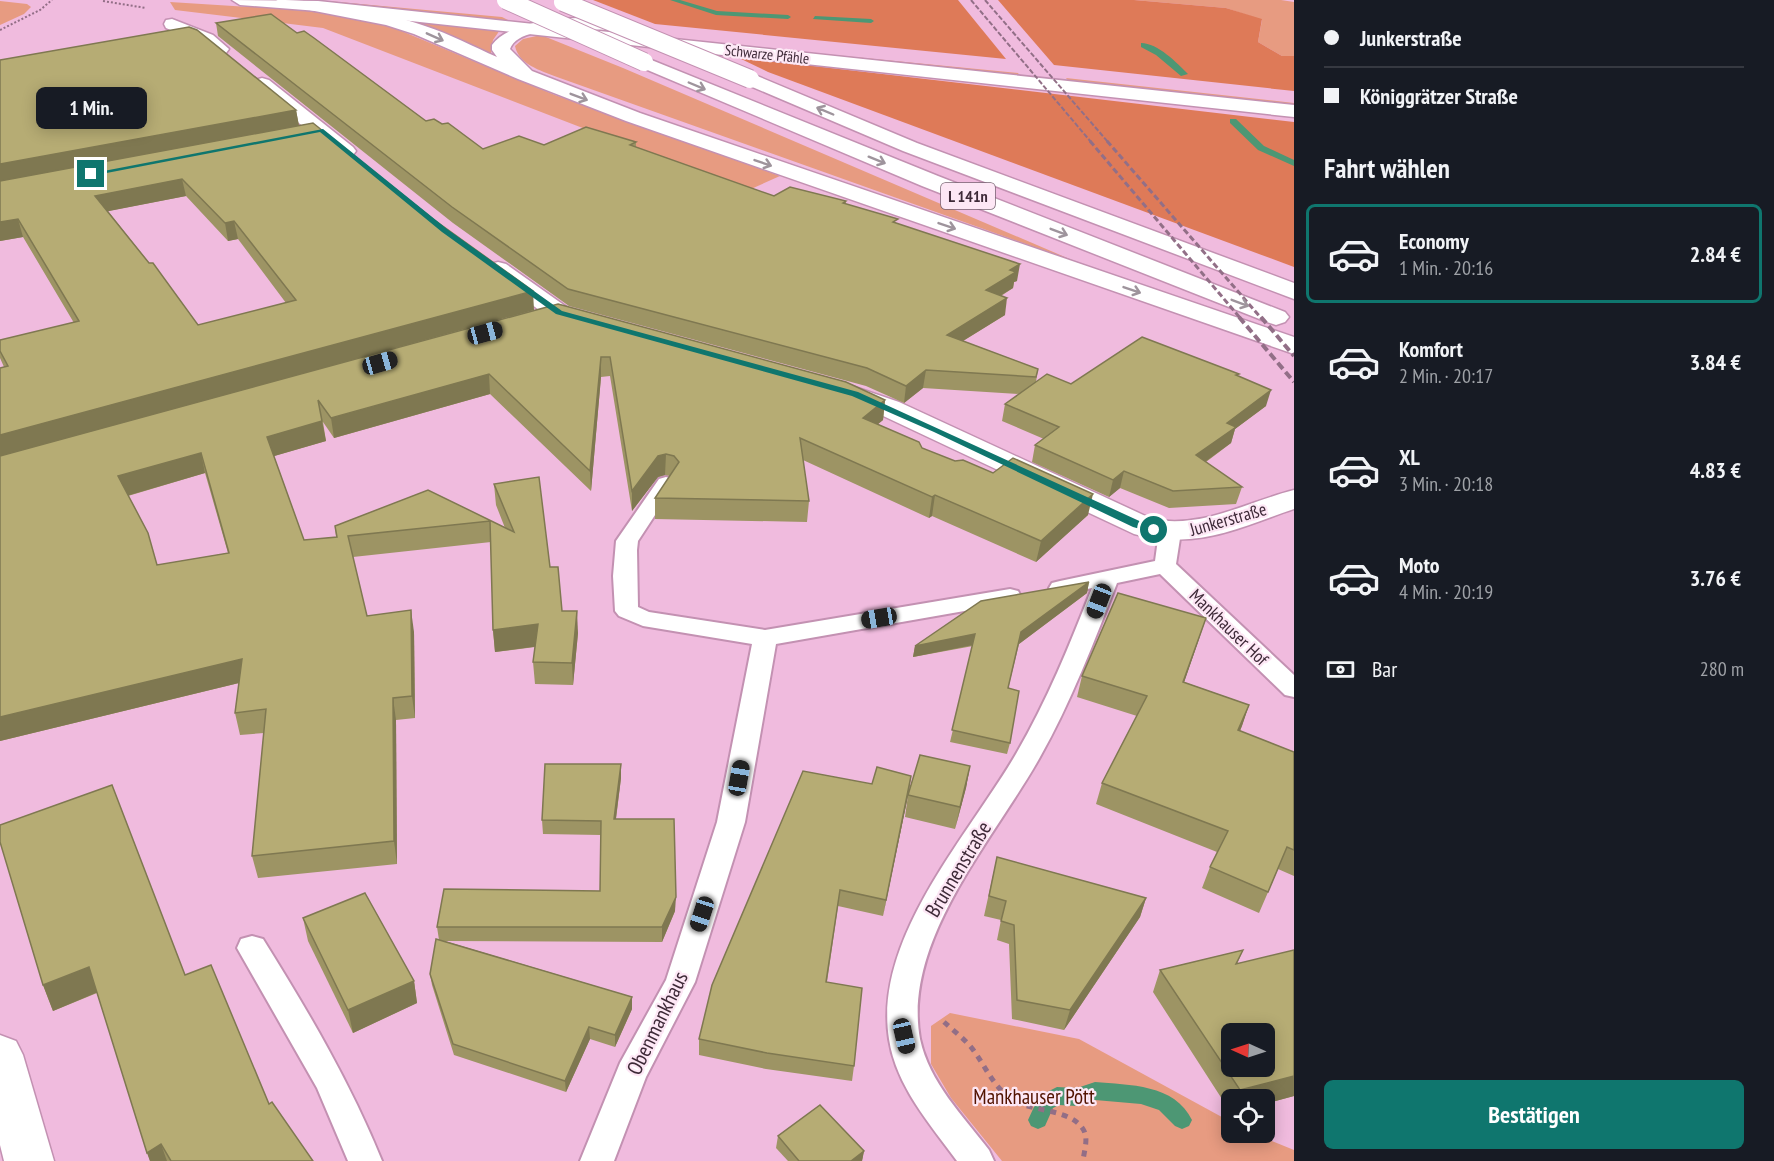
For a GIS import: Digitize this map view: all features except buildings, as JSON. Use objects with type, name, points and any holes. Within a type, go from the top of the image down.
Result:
[{"type":"main road","name":"Schwarze Pfähle","points":[[240,0],[318,6],[1294,111]]},
{"type":"main road","points":[[284,0],[389,21],[420,30],[525,75],[740,155],[1294,346]]},
{"type":"main road","name":"Schwarze Pfähle","points":[[369,0],[1294,98]]},
{"type":"main road","name":"L 141n","points":[[506,0],[644,62],[910,173],[1294,324]]},
{"type":"main road","name":"L 141n","points":[[560,1],[910,147],[1294,292]]},
{"type":"main road","points":[[171,24],[207,39],[233,60]]},
{"type":"main road","points":[[525,75],[501,50],[501,45],[510,37],[532,29],[573,25],[607,25]]},
{"type":"main road","points":[[250,73],[365,166]]},
{"type":"main road","points":[[296,135],[321,130]]},
{"type":"main road","points":[[484,259],[570,316],[526,322]]},
{"type":"main road","points":[[1252,276],[1294,285]]},
{"type":"main road","name":"Junkerstraße","points":[[822,385],[855,394],[889,408],[1137,525],[1170,532],[1201,530],[1294,499]]},
{"type":"main road","points":[[0,1055],[28,1161]]},
{"type":"lane","points":[[666,483],[627,541],[623,586],[627,611],[643,619],[670,625],[765,638],[1107,580],[1165,566],[1170,532]]},
{"type":"lane","name":"Mankhauser Hof","points":[[1165,566],[1294,689]]},
{"type":"lane","name":"Brunnenstraße","points":[[977,1161],[935,1104],[908,1054],[904,1036],[907,986],[913,957],[924,927],[950,878],[1027,759],[1055,704],[1107,580]]},
{"type":"lane","name":"Obenmankhaus","points":[[597,1161],[631,1073],[680,982],[684,970],[731,822],[765,638]]},
{"type":"lane","points":[[252,948],[311,1043],[351,1123],[365,1161]]},
{"type":"path","points":[[0,30],[40,10],[52,0]]},
{"type":"path","points":[[103,1],[146,8]]},
{"type":"path","points":[[907,986],[975,1051],[991,1078],[1013,1101],[1076,1121],[1086,1137],[1083,1161]]},
{"type":"green space","points":[[317,0],[502,17],[510,21],[324,3]]},
{"type":"green space","points":[[1134,0],[1281,0],[1294,2],[1294,56],[1282,56],[1258,42],[1262,20],[1226,8]]},
{"type":"green space","points":[[0,1],[27,4],[31,7],[24,14],[0,25]]},
{"type":"green space","points":[[170,2],[249,7],[254,5],[346,15],[392,27],[555,95],[780,176],[742,193],[619,142],[323,28],[175,10]]},
{"type":"green space","points":[[407,20],[500,30],[493,40],[491,54]]},
{"type":"green space","points":[[541,35],[1079,263],[537,69],[521,58],[515,46],[523,39]]},
{"type":"green space","points":[[741,46],[1018,73],[1020,76]]},
{"type":"green space","points":[[1066,78],[1294,103],[1294,107],[1070,83]]},
{"type":"green space","name":"Mankhauser Pött","points":[[950,1013],[1079,1039],[1221,1117],[1221,1143],[1275,1142],[1294,1150],[1294,1161],[1002,1161],[951,1098],[931,1064],[931,1026]]},
{"type":"shaded area","points":[[593,0],[958,0],[1006,59],[655,24]]},
{"type":"shaded area","points":[[998,0],[1134,0],[1226,8],[1262,19],[1258,42],[1282,56],[1294,56],[1294,91],[1054,65]]},
{"type":"shaded area","points":[[737,57],[1294,122],[1294,267],[768,72]]},
{"type":"waterway","points":[[673,0],[716,13],[788,17]]},
{"type":"waterway","points":[[815,18],[871,21]]},
{"type":"waterway","points":[[1144,45],[1159,53],[1184,74]]},
{"type":"waterway","points":[[1233,121],[1261,148],[1294,163]]},
{"type":"waterway","points":[[1038,1120],[1046,1102],[1057,1096],[1077,1097],[1095,1091],[1141,1095],[1166,1103],[1182,1120]]},
{"type":"railway","points":[[971,0],[1091,142]]},
{"type":"railway","points":[[985,0],[1108,142]]},
{"type":"railway","points":[[1090,141],[1241,319]]},
{"type":"railway","points":[[1107,141],[1262,319]]},
{"type":"railway","points":[[1239,317],[1294,382]]},
{"type":"railway","points":[[1261,317],[1294,356]]},
{"type":"route","points":[[91,174],[321,130],[444,230],[559,313],[855,394],[937,430],[1137,525],[1154,530]]}]
